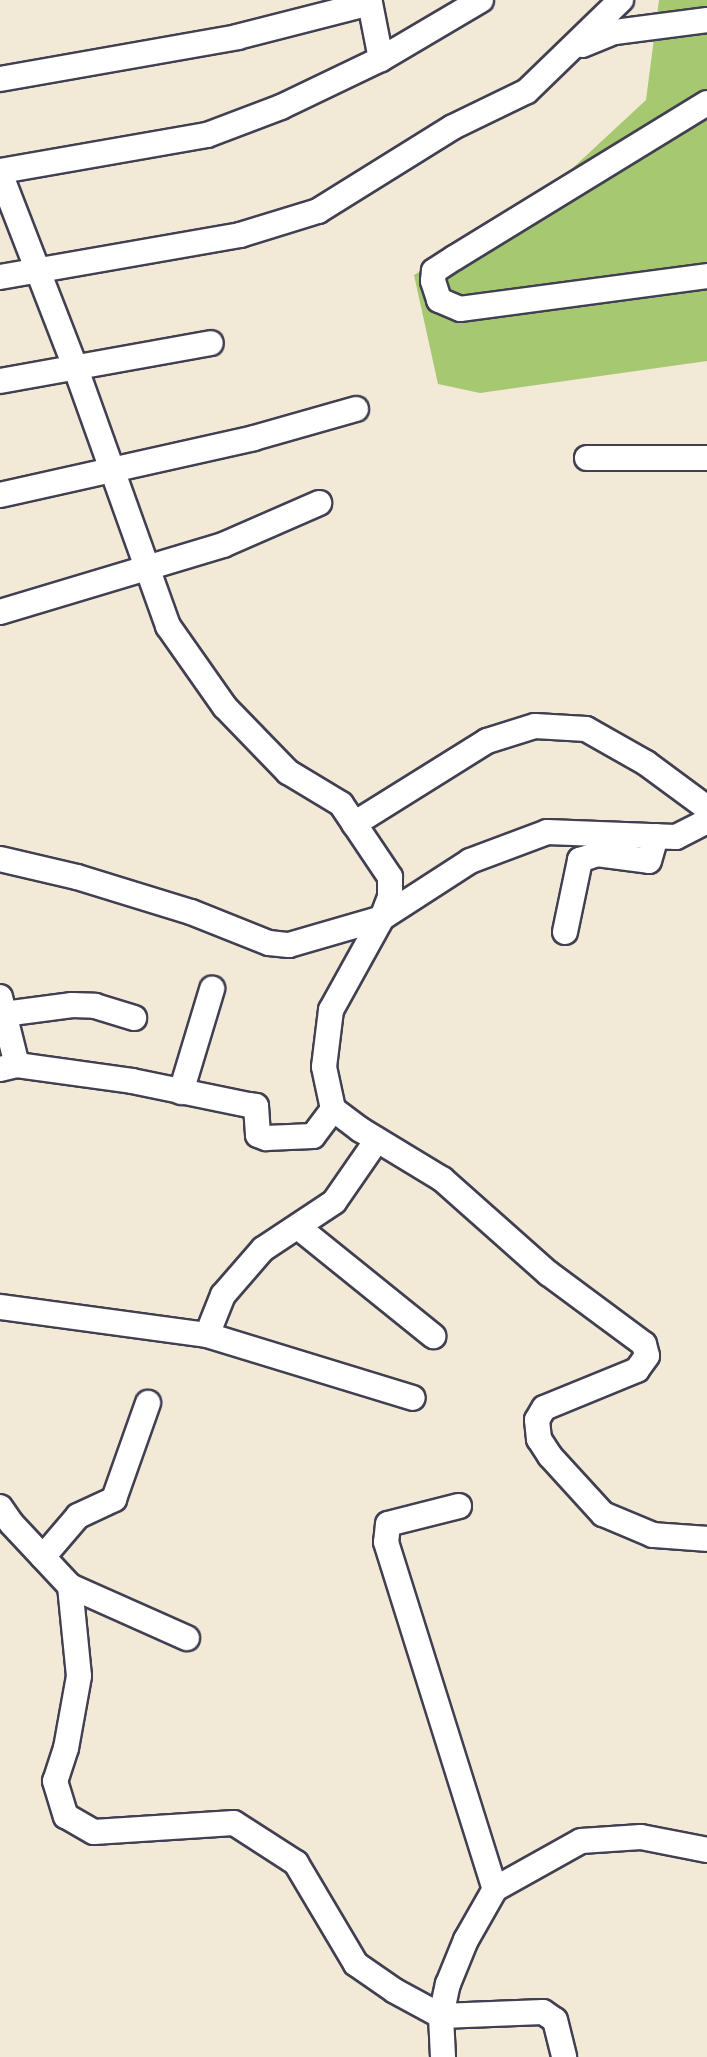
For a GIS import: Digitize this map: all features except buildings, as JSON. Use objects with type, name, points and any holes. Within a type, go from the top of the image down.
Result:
[{"type":"street","points":[[481,0],[382,59],[281,107],[207,135],[0,172],[76,369],[169,626],[225,707],[288,772],[341,804],[390,877],[390,897],[382,918],[331,1010],[324,1067],[333,1109],[377,1140],[442,1179],[548,1273],[644,1345],[647,1356],[637,1370],[544,1408],[537,1420],[539,1439],[550,1456],[603,1514],[653,1535],[707,1539]]},
{"type":"street","points":[[0,277],[240,235],[318,211],[453,127],[527,91],[621,0]]},
{"type":"street","points":[[0,79],[237,37],[370,2],[382,59]]},
{"type":"street","points":[[573,48],[615,32],[707,20]]},
{"type":"street","points":[[707,103],[454,258],[434,271],[433,281],[439,300],[451,308],[460,309],[707,276]]},
{"type":"street","points":[[0,382],[211,343]]},
{"type":"street","points":[[0,495],[254,438],[356,409]]},
{"type":"street","points":[[587,457],[707,458]]},
{"type":"street","points":[[0,612],[148,570],[223,545],[319,503]]},
{"type":"street","points":[[354,824],[486,741],[535,726],[586,729],[646,763],[707,808]]},
{"type":"street","points":[[0,859],[77,877],[178,908],[269,943],[289,945],[382,918],[470,861],[547,832],[676,837],[707,821]]},
{"type":"street","points":[[565,932],[580,860],[597,854],[649,861],[656,836]]},
{"type":"street","points":[[181,1092],[212,989]]},
{"type":"street","points":[[134,1018],[95,1006],[2,1005],[9,1067],[132,1081],[256,1106],[258,1135],[266,1138],[313,1136],[333,1109]]},
{"type":"street","points":[[207,1335],[223,1295],[263,1249],[334,1202],[377,1140]]},
{"type":"street","points":[[299,1227],[433,1336]]},
{"type":"street","points":[[0,1307],[207,1335],[413,1398]]},
{"type":"street","points":[[43,1557],[78,1516],[114,1499],[148,1403]]},
{"type":"street","points":[[459,1506],[388,1524],[386,1542],[495,1889]]},
{"type":"street","points":[[0,1507],[71,1586],[187,1639]]},
{"type":"street","points":[[71,1586],[79,1676],[66,1748],[55,1781],[66,1816],[94,1832],[234,1823],[296,1863],[356,1964],[395,1992],[441,2016],[543,2012],[555,2020],[560,2031],[564,2057]]},
{"type":"street","points":[[443,2057],[441,2016],[448,1984],[466,1940],[495,1889],[581,1841],[641,1837],[707,1850]]},
{"type":"green space","points":[[659,0],[707,0],[707,361],[480,393],[438,384],[414,275],[534,204],[646,100]]}]
